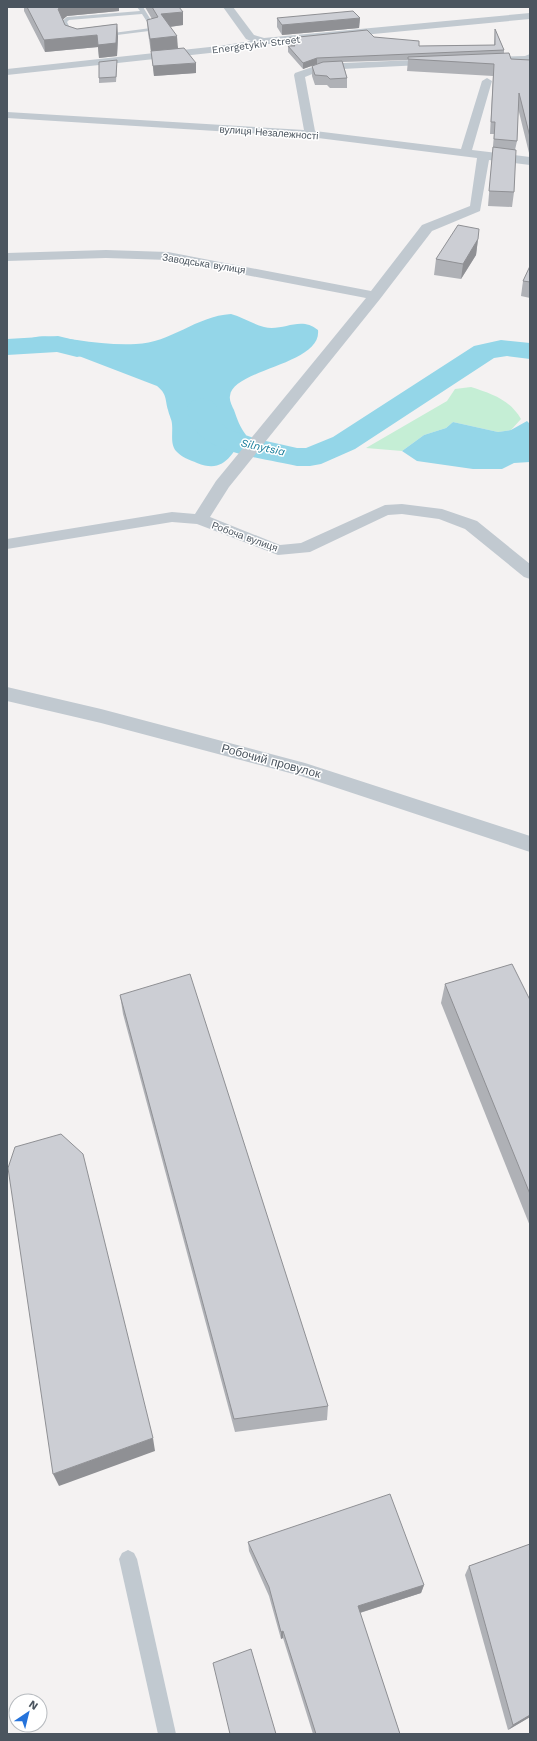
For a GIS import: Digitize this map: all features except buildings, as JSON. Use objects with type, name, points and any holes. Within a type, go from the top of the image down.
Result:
[{"type":"street","points":[[228,7],[250,37],[264,42]]},
{"type":"street","name":"Energetykiv Street","points":[[7,72],[219,49],[264,42],[530,16]]},
{"type":"street","points":[[476,61],[527,59],[530,57]]},
{"type":"street","points":[[310,134],[299,75],[321,67],[445,62]]},
{"type":"street","points":[[466,152],[487,81]]},
{"type":"street","name":"вулиця Незалежності","points":[[7,115],[310,134],[484,154],[530,161]]},
{"type":"street","points":[[200,519],[222,484],[375,296],[427,228],[476,208],[484,154]]},
{"type":"street","name":"Заводська вулиця","points":[[7,257],[106,254],[168,256],[264,273],[375,296]]},
{"type":"street","name":"Робоча вулиця","points":[[7,544],[172,516],[200,519],[278,550],[304,548],[385,510],[402,509],[442,514],[471,525],[530,573]]},
{"type":"street","name":"Робочий провулок","points":[[7,694],[100,716],[305,770],[530,844]]},
{"type":"lane","points":[[79,38],[70,36],[64,22],[67,19],[141,9],[155,29],[93,36]]},
{"type":"lane","points":[[128,1559],[167,1734]]},
{"type":"green space","points":[[471,387],[499,398],[511,407],[521,419],[511,430],[498,432],[453,422],[446,428],[424,435],[402,451],[366,448],[447,401],[455,389]]},
{"type":"water","points":[[231,314],[264,327],[271,328],[305,324],[318,330],[315,342],[306,351],[292,359],[245,379],[235,387],[230,396],[230,401],[239,423],[246,435],[226,460],[221,464],[214,466],[207,466],[197,463],[183,457],[176,451],[172,438],[172,422],[165,397],[163,392],[157,386],[71,353],[48,349],[21,348],[21,343],[28,339],[42,336],[114,344],[149,343],[172,335],[206,319]]},
{"type":"water","points":[[527,421],[530,424],[530,462],[514,463],[502,469],[473,469],[417,461],[402,451],[424,435],[446,428],[453,422],[498,432],[511,430]]},
{"type":"waterway","name":"Silnytsia","points":[[7,347],[58,344],[77,349]]},
{"type":"waterway","name":"Silnytsia","points":[[202,407],[207,425],[217,435],[251,447],[297,457],[310,457],[344,443],[484,352],[507,348],[530,351]]}]
